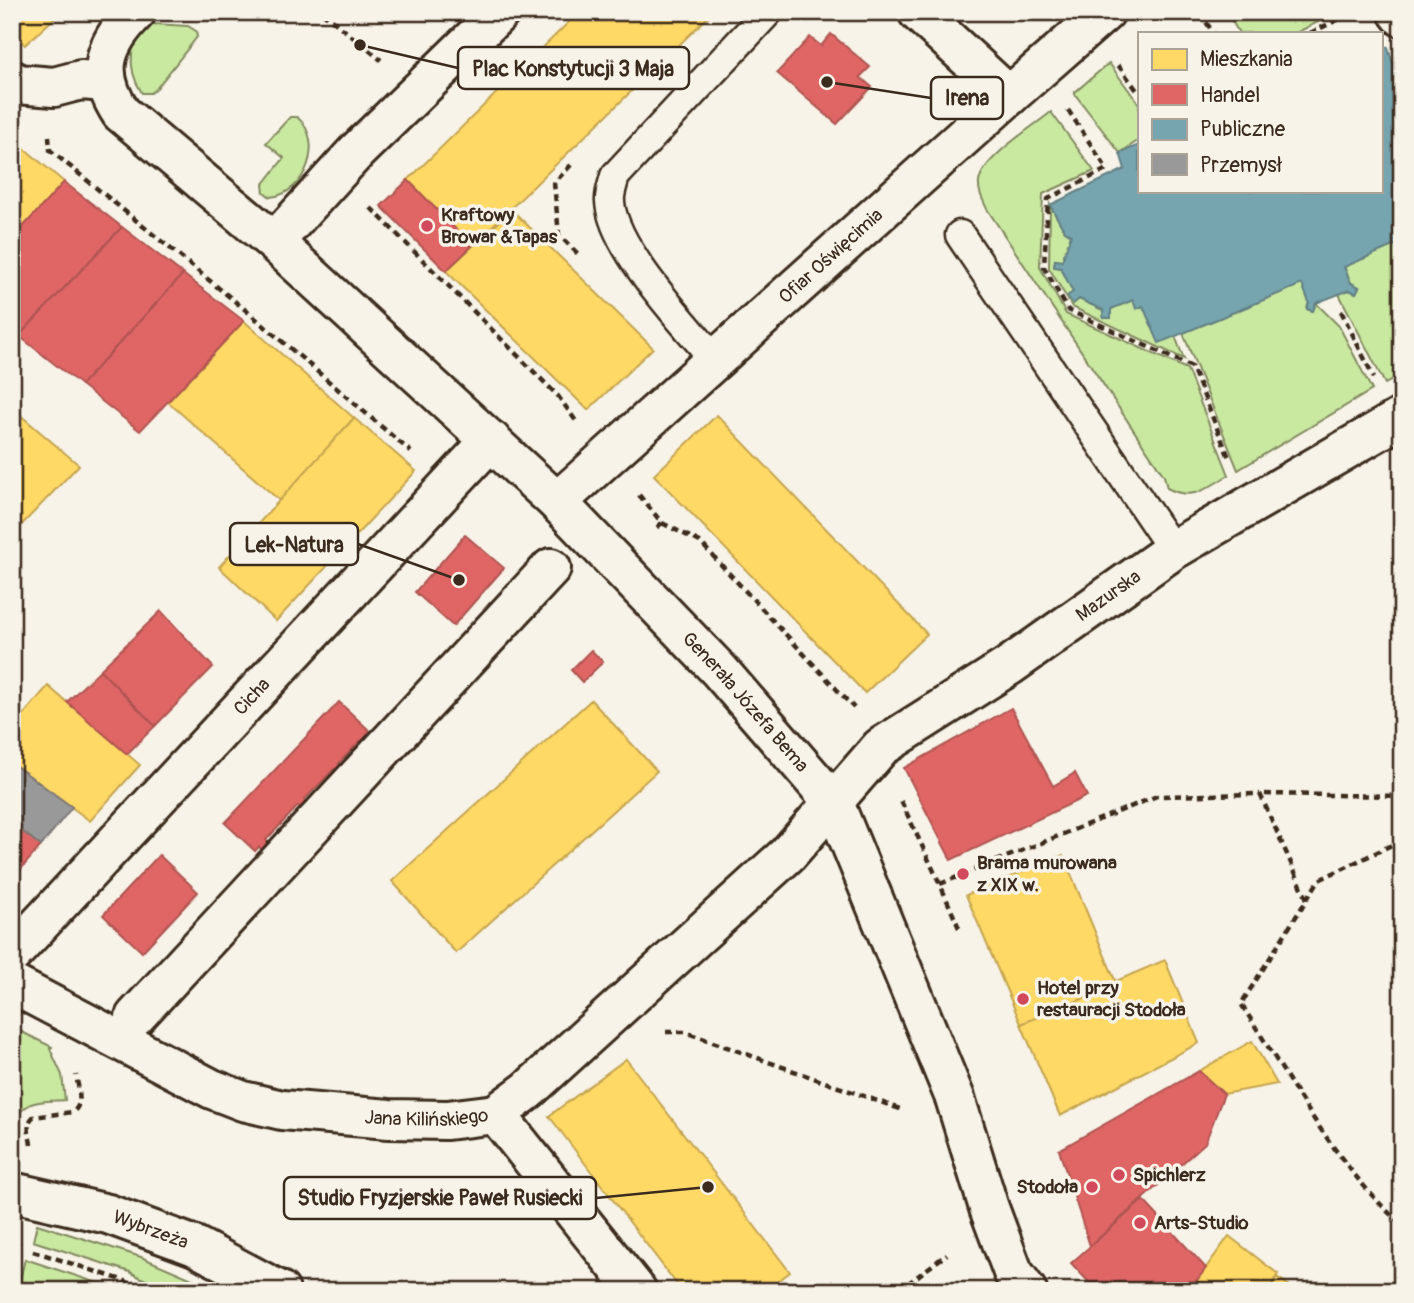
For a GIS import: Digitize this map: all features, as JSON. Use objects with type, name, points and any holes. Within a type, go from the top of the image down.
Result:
[{"type":"street","points":[[12,80],[17,84],[54,87],[81,80],[106,82],[106,62],[111,42],[136,12]]},
{"type":"street","points":[[274,242],[357,151],[500,12]]},
{"type":"street","points":[[918,12],[1009,96]]},
{"type":"street","name":"Ofiar Oświęcimia","points":[[557,502],[1105,12]]},
{"type":"street","points":[[1398,12],[1402,17]]},
{"type":"street","name":"Generała Józefa Bema","points":[[106,82],[112,100],[121,113],[274,242],[557,502],[719,670],[834,803],[956,1098],[989,1208],[1013,1272],[1027,1291]]},
{"type":"street","name":"Mazurska","points":[[834,803],[881,747],[1009,666],[1174,550],[1402,417]]},
{"type":"street","name":"Cicha","points":[[12,954],[491,440]]},
{"type":"street","points":[[135,1017],[551,568]]},
{"type":"street","name":"Jana Kilińskiego","points":[[12,984],[212,1089],[243,1101],[282,1110],[389,1119],[447,1120],[496,1114],[527,1091],[788,854],[834,803]]},
{"type":"street","points":[[496,1114],[637,1291]]},
{"type":"street","name":"Wybrzeża","points":[[12,1192],[108,1214],[195,1247],[280,1291]]},
{"type":"lane","points":[[715,360],[631,255],[616,229],[609,201],[615,176],[768,12]]},
{"type":"lane","points":[[960,234],[1174,550]]},
{"type":"path","points":[[322,12],[383,62]]},
{"type":"path","points":[[1200,12],[1212,32]]},
{"type":"path","points":[[1312,32],[1353,12]]},
{"type":"path","points":[[1111,56],[1138,92]]},
{"type":"path","points":[[54,87],[55,113],[49,127],[50,150],[248,312],[449,484]]},
{"type":"path","points":[[1066,108],[1107,169],[1048,199],[1044,267],[1068,310],[1192,367],[1233,467]]},
{"type":"path","points":[[1341,311],[1377,383]]},
{"type":"path","points":[[662,523],[700,542],[851,703],[881,747]]},
{"type":"path","points":[[1260,794],[1307,899]]},
{"type":"path","points":[[959,928],[940,884],[1157,796],[1402,796]]},
{"type":"path","points":[[1402,840],[1319,880],[1241,1004],[1338,1153],[1402,1225]]},
{"type":"path","points":[[659,1032],[685,1032],[900,1109]]},
{"type":"path","points":[[30,1136],[29,1121],[33,1117],[73,1112],[77,1109],[80,1104],[75,1072]]},
{"type":"path","points":[[18,1246],[125,1280],[144,1291]]},
{"type":"path","points":[[898,1291],[947,1254]]},
{"type":"path","points":[[12,1266],[16,1255]]},
{"type":"green space","points":[[1260,12],[1338,12],[1298,32],[1238,32],[1230,18],[1259,20]]},
{"type":"green space","points":[[154,24],[188,26],[196,31],[197,37],[156,89],[151,93],[142,93],[134,74],[132,54],[138,37]]},
{"type":"green space","points":[[1109,63],[1138,103],[1138,141],[1120,153],[1074,93]]},
{"type":"green space","points":[[1051,112],[1094,171],[1043,194],[1040,267],[1066,314],[1187,369],[1229,475],[1200,492],[1185,494],[1167,488],[1164,476],[981,196],[979,182],[989,163]]},
{"type":"green space","points":[[290,117],[297,117],[306,127],[310,139],[308,165],[293,187],[270,197],[264,192],[263,185],[284,158],[266,143]]},
{"type":"green space","points":[[1050,205],[1064,230],[1071,235],[1062,261],[1055,260],[1054,266],[1061,268],[1073,292],[1074,303],[1079,299],[1103,310],[1103,318],[1111,318],[1111,309],[1133,300],[1143,306],[1159,342],[1175,336],[1184,359],[1072,307],[1049,268]]},
{"type":"green space","points":[[1402,242],[1402,375],[1385,384],[1339,294],[1349,290],[1356,293],[1359,287],[1351,283],[1344,267]]},
{"type":"green space","points":[[1302,284],[1309,302],[1307,309],[1313,311],[1316,303],[1339,326],[1372,390],[1238,470],[1183,333]]},
{"type":"green space","points":[[12,1027],[52,1047],[50,1049],[62,1075],[65,1100],[31,1104],[18,1115],[14,1139],[21,1164],[12,1163]]},
{"type":"green space","points":[[37,1224],[141,1257],[220,1291],[166,1291],[130,1272],[33,1241]]},
{"type":"green space","points":[[25,1259],[122,1291],[12,1291],[12,1286],[18,1287]]},
{"type":"building: Mieszkania","points":[[12,12],[61,12],[25,45],[12,34]]},
{"type":"building: Mieszkania","points":[[579,12],[713,12],[472,246],[408,180]]},
{"type":"building: Mieszkania","points":[[12,138],[64,182],[12,239]]},
{"type":"building: Mieszkania","points":[[512,210],[653,348],[588,410],[446,271]]},
{"type":"building: Mieszkania","points":[[244,321],[354,418],[280,501],[168,402]]},
{"type":"building: Mieszkania","points":[[12,408],[79,465],[12,535]]},
{"type":"building: Mieszkania","points":[[717,415],[927,634],[865,693],[654,475]]},
{"type":"building: Mieszkania","points":[[354,418],[416,471],[276,621],[219,567]]},
{"type":"building: Mieszkania","points":[[48,686],[140,765],[90,821],[12,763],[12,728]]},
{"type":"building: Mieszkania","points":[[591,700],[657,771],[456,953],[392,881]]},
{"type":"building: Mieszkania","points":[[1063,855],[1117,985],[1021,1024],[966,895]]},
{"type":"building: Mieszkania","points":[[1165,960],[1199,1043],[1060,1116],[1021,1024],[1117,985],[1116,981]]},
{"type":"building: Mieszkania","points":[[1252,1041],[1277,1084],[1224,1094],[1199,1071]]},
{"type":"building: Mieszkania","points":[[626,1059],[790,1272],[765,1291],[682,1291],[549,1116]]},
{"type":"building: Mieszkania","points":[[1229,1236],[1278,1274],[1268,1291],[1189,1291]]},
{"type":"building: Mieszkania","points":[[1277,1277],[1297,1291],[1268,1291]]},
{"type":"building: Handel","points":[[831,34],[870,67],[860,77],[872,87],[837,124],[777,73],[810,37],[821,46]]},
{"type":"building: Handel","name":"Kraftowy Browar &Tapas","points":[[408,180],[472,246],[446,271],[381,206]]},
{"type":"building: Handel","points":[[64,182],[122,227],[19,336],[12,331],[12,239]]},
{"type":"building: Handel","points":[[122,227],[183,274],[81,385],[19,336]]},
{"type":"building: Handel","points":[[183,274],[244,321],[140,431],[81,385]]},
{"type":"building: Handel","points":[[465,535],[504,568],[453,626],[415,592]]},
{"type":"building: Handel","points":[[161,611],[213,667],[155,726],[100,670]]},
{"type":"building: Handel","points":[[591,650],[603,662],[582,682],[571,670]]},
{"type":"building: Handel","points":[[100,670],[155,726],[127,754],[67,702]]},
{"type":"building: Handel","points":[[339,702],[370,731],[367,734],[372,739],[365,746],[360,741],[339,763],[343,767],[338,774],[334,769],[304,800],[308,804],[302,810],[298,806],[266,840],[270,844],[263,850],[259,847],[255,851],[225,823]]},
{"type":"building: Handel","points":[[1011,708],[1053,786],[1075,773],[1087,796],[951,860],[904,768]]},
{"type":"building: Handel","points":[[12,823],[41,846],[14,877],[12,876]]},
{"type":"building: Handel","points":[[159,855],[198,892],[142,952],[103,915]]},
{"type":"building: Handel","name":"Spichlerz","points":[[1199,1071],[1224,1094],[1205,1143],[1090,1246],[1059,1150]]},
{"type":"building: Handel","name":"Arts-Studio","points":[[1143,1200],[1206,1268],[1189,1291],[1097,1291],[1071,1263]]},
{"type":"building: Publiczne","points":[[1382,45],[1388,47],[1396,74],[1402,72],[1402,242],[1344,267],[1351,283],[1359,287],[1356,293],[1349,290],[1316,303],[1313,311],[1307,309],[1309,302],[1302,284],[1159,343],[1143,306],[1136,309],[1133,300],[1111,309],[1111,318],[1103,318],[1103,310],[1079,299],[1073,304],[1067,296],[1073,292],[1061,268],[1054,267],[1055,260],[1062,261],[1071,235],[1064,230],[1050,205],[1125,169],[1120,153],[1138,145],[1138,192],[1382,192]]},
{"type":"building: Przemysł","points":[[12,763],[72,807],[41,846],[12,823]]},
{"type":"place","name":"Plac Konstytucji 3 Maja","points":[[360,45]]},
{"type":"place","name":"Irena","points":[[827,82]]},
{"type":"place","name":"Kraftowy Browar &Tapas","points":[[427,226]]},
{"type":"place","name":"Lek-Natura","points":[[459,580]]},
{"type":"place","name":"Brama murowana z XIX w.","points":[[963,874]]},
{"type":"place","name":"Hotel przy restauracji Stodoła","points":[[1023,999]]},
{"type":"place","name":"Spichlerz","points":[[1119,1175]]},
{"type":"place","name":"Studio Fryzjerskie Paweł Rusiecki","points":[[708,1187]]},
{"type":"place","name":"Stodoła","points":[[1092,1187]]},
{"type":"place","name":"Arts-Studio","points":[[1140,1223]]}]
